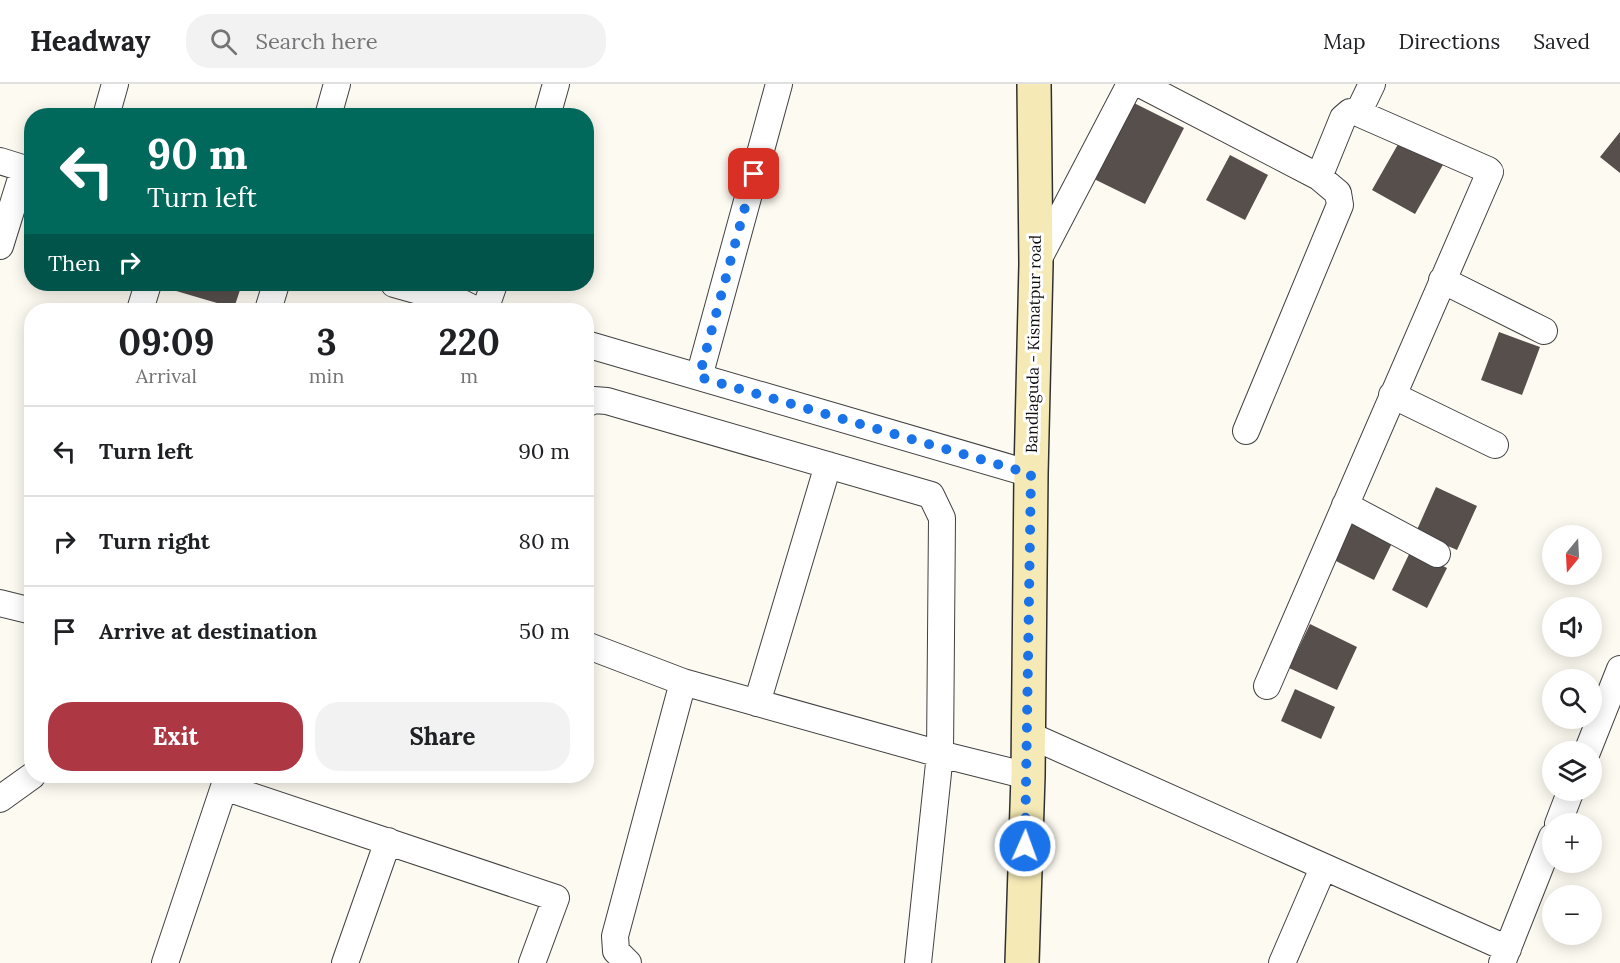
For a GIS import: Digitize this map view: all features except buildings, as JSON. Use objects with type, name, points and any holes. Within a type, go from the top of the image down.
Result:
[{"type":"street","points":[[108,108],[115,84]]},
{"type":"street","points":[[330,108],[337,84]]},
{"type":"street","points":[[549,108],[556,84]]},
{"type":"street","points":[[699,377],[779,84]]},
{"type":"street","name":"Bandlaguda - Kismatpur road","points":[[1022,963],[1028,776],[1036,264],[1034,84]]},
{"type":"street","points":[[1036,264],[1130,84]]},
{"type":"street","points":[[1140,84],[1319,177],[1338,193],[1340,205],[1246,431]]},
{"type":"street","points":[[1358,112],[1372,84]]},
{"type":"street","points":[[1267,686],[1490,172],[1358,112],[1350,112],[1343,118],[1319,177]]},
{"type":"street","points":[[0,246],[18,167]]},
{"type":"street","points":[[1442,280],[1544,331]]},
{"type":"street","points":[[419,291],[462,303]]},
{"type":"street","points":[[594,346],[1031,474]]},
{"type":"street","points":[[1392,395],[1495,445]]},
{"type":"street","points":[[594,400],[606,401],[931,495],[942,518],[940,754],[918,963]]},
{"type":"street","points":[[757,703],[828,465]]},
{"type":"street","points":[[1345,505],[1437,554]]},
{"type":"street","points":[[0,603],[24,609]]},
{"type":"street","points":[[594,648],[683,682],[940,754],[1028,776]]},
{"type":"street","points":[[1591,741],[1620,669]]},
{"type":"street","points":[[628,963],[616,951],[615,936],[683,682]]},
{"type":"street","points":[[1027,734],[1323,868],[1505,956],[1542,862]]},
{"type":"street","points":[[0,799],[24,782]]},
{"type":"street","points":[[165,963],[224,787],[556,898],[532,963]]},
{"type":"street","points":[[345,963],[388,841]]},
{"type":"street","points":[[1282,963],[1323,868]]},
{"type":"route","points":[[754,174],[699,377],[1031,474],[1028,776],[1025,846]]}]
